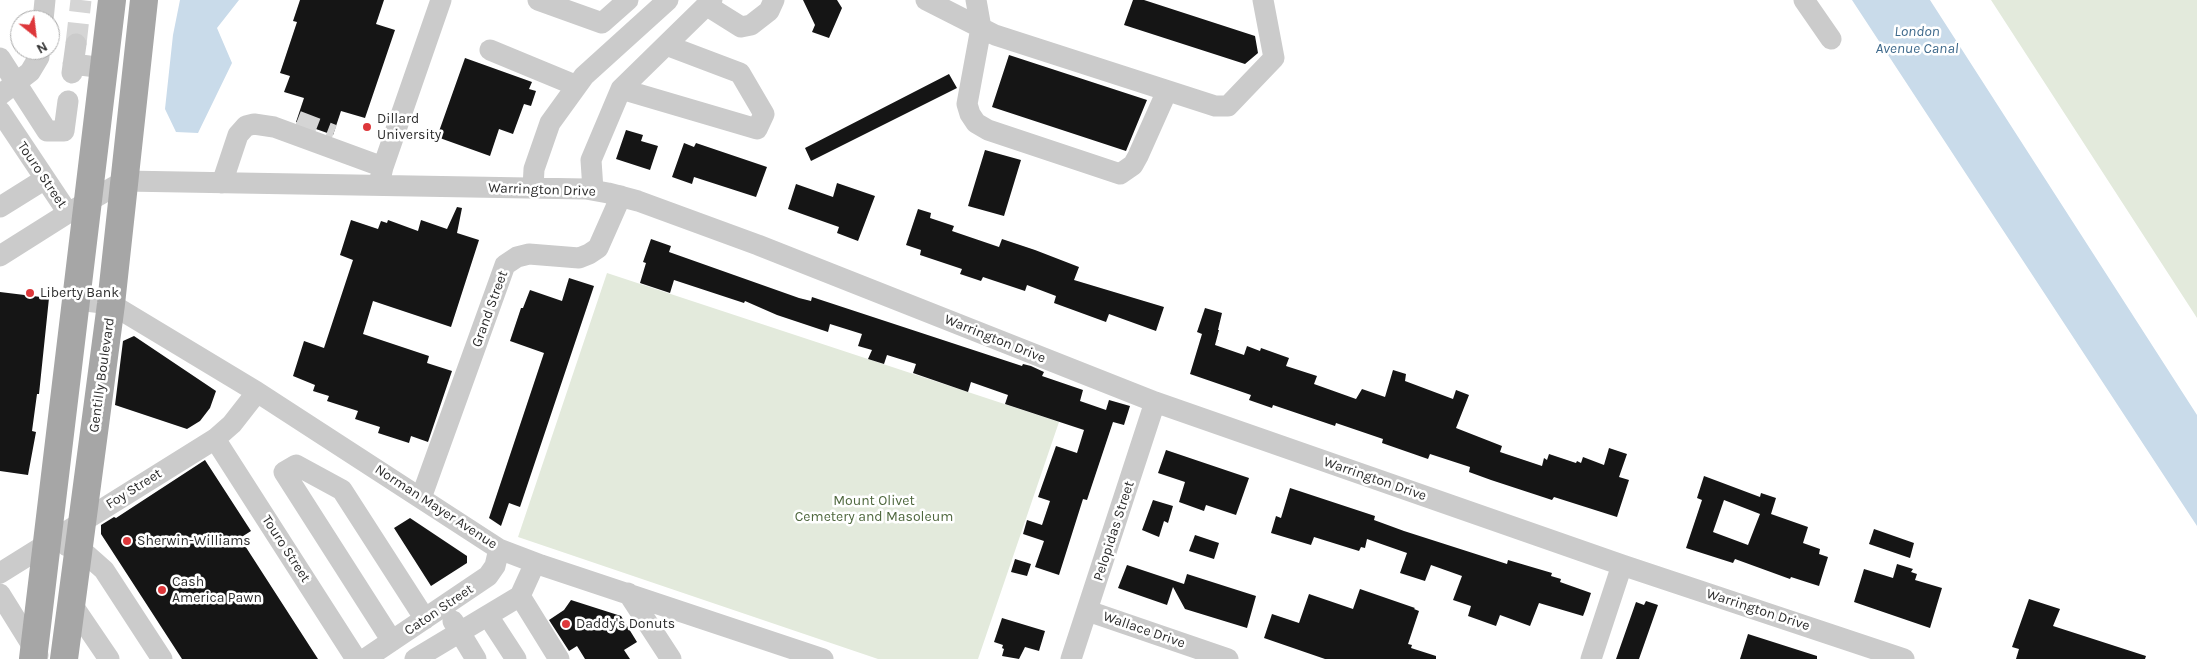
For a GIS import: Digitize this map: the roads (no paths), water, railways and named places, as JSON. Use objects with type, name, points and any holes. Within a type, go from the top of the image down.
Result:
[{"type":"main road","points":[[33,657],[77,300],[78,207],[104,68],[112,0]]},
{"type":"main road","name":"Gentilly Boulevard","points":[[64,659],[79,534],[112,304],[144,0]]},
{"type":"main road","points":[[78,207],[100,279],[112,304]]},
{"type":"street","points":[[222,183],[238,135],[246,126],[254,124],[274,128],[348,154],[381,176],[441,0]]},
{"type":"street","points":[[538,0],[602,24],[628,0]]},
{"type":"street","points":[[593,190],[591,160],[621,88],[709,2],[741,27],[751,25],[769,11],[774,0]]},
{"type":"street","points":[[926,0],[995,35],[1215,106],[1228,106],[1274,58],[1263,0]]},
{"type":"street","points":[[976,0],[980,28],[967,104],[970,114],[976,123],[988,130],[1120,174],[1133,165],[1167,91]]},
{"type":"street","points":[[1804,0],[1831,39]]},
{"type":"street","points":[[532,188],[534,169],[550,124],[584,76],[658,3]]},
{"type":"street","points":[[621,88],[757,129],[764,114],[740,73],[666,45]]},
{"type":"street","points":[[490,50],[576,86]]},
{"type":"street","points":[[0,58],[8,88],[48,131],[64,131],[68,101]]},
{"type":"street","points":[[8,88],[30,72],[37,60]]},
{"type":"street","points":[[74,60],[104,68]]},
{"type":"street","name":"Touro Street","points":[[0,111],[45,179],[78,207]]},
{"type":"street","points":[[274,128],[286,122],[297,121]]},
{"type":"street","points":[[333,135],[341,138],[348,154]]},
{"type":"street","name":"Warrington Drive","points":[[124,181],[222,183],[381,176],[532,188],[593,190],[621,196],[758,245],[1155,402],[1622,565],[1904,659]]},
{"type":"street","points":[[0,207],[45,179]]},
{"type":"street","points":[[0,256],[78,207],[124,181]]},
{"type":"street","name":"Grand Street","points":[[422,498],[506,265],[517,257],[529,254],[580,258],[589,254],[598,248],[621,196]]},
{"type":"street","name":"Norman Mayer Avenue","points":[[77,300],[112,304],[257,392],[499,549],[535,563],[823,659]]},
{"type":"street","name":"Foy Street","points":[[0,573],[47,543],[79,534],[215,438],[241,413],[257,392]]},
{"type":"street","name":"Pelopidas Street","points":[[1071,659],[1088,612],[1155,402]]},
{"type":"street","name":"Touro Street","points":[[215,438],[356,659]]},
{"type":"street","points":[[392,641],[284,472],[296,465],[342,490],[425,619]]},
{"type":"street","points":[[79,534],[162,659]]},
{"type":"street","name":"Caton Street","points":[[364,659],[488,576],[495,566],[499,549]]},
{"type":"street","points":[[424,657],[460,632],[520,596],[535,563]]},
{"type":"street","points":[[1591,659],[1622,565]]},
{"type":"street","points":[[628,593],[670,659]]},
{"type":"street","points":[[0,594],[6,618],[33,657]]},
{"type":"street","points":[[520,596],[559,659]]},
{"type":"street","points":[[71,603],[109,659]]},
{"type":"street","points":[[444,606],[476,659]]},
{"type":"street","name":"Wallace Drive","points":[[1088,612],[1228,659]]},
{"type":"street","points":[[488,616],[516,659]]},
{"type":"water","points":[[180,0],[239,0],[217,28],[232,63],[198,133],[176,132],[165,109],[173,35]]},
{"type":"water","name":"London Avenue Canal","points":[[1852,0],[1930,0],[2197,415],[2197,526]]},
{"type":"tunnel","points":[[76,44],[81,0]]},
{"type":"tunnel","points":[[297,121],[333,135]]},
{"type":"place","name":"Dillard University","points":[[367,127]]},
{"type":"place","name":"Liberty Bank","points":[[30,293]]},
{"type":"place","name":"Sherwin-Williams","points":[[127,541]]},
{"type":"place","name":"Cash America Pawn","points":[[162,590]]},
{"type":"place","name":"Daddy's Donuts","points":[[566,624]]},
{"type":"park label","name":"Mount Olivet Cemetery and Masoleum","points":[[874,510]]}]
